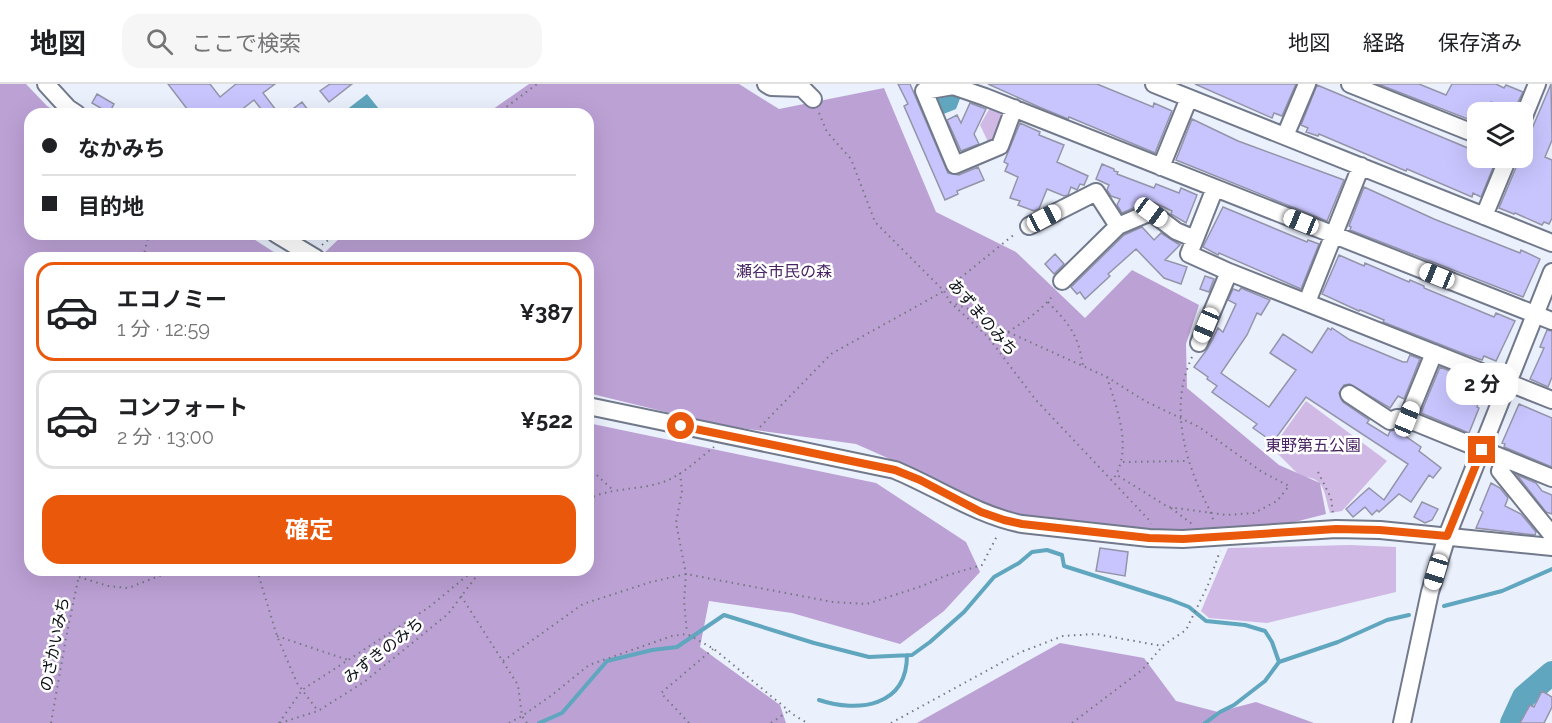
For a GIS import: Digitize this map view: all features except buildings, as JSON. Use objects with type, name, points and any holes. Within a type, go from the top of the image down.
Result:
[{"type":"street","points":[[46,84],[70,108]]},
{"type":"street","points":[[766,84],[771,87],[802,88],[813,99]]},
{"type":"street","points":[[1155,84],[1552,243]]},
{"type":"street","points":[[1286,136],[1306,84]]},
{"type":"street","points":[[1350,84],[1467,131]]},
{"type":"street","points":[[1530,102],[1537,84]]},
{"type":"street","points":[[1014,108],[1000,146],[955,165],[924,91],[953,86],[988,90],[1014,108],[1552,321]]},
{"type":"street","points":[[1161,167],[1189,98]]},
{"type":"street","points":[[1307,303],[1361,166]]},
{"type":"street","points":[[1484,216],[1504,168]]},
{"type":"street","points":[[1215,188],[1189,254],[1552,400]]},
{"type":"street","points":[[1029,226],[1096,192],[1118,226]]},
{"type":"street","points":[[1062,281],[1118,226],[1151,212],[1176,231],[1195,239]]},
{"type":"street","points":[[286,240],[306,252]]},
{"type":"street","points":[[1199,343],[1229,272]]},
{"type":"street","points":[[1402,723],[1430,592],[1447,536],[1552,272]]},
{"type":"street","points":[[1407,419],[1434,353]]},
{"type":"street","points":[[1349,394],[1390,421],[1397,418],[1407,419],[1552,478]]},
{"type":"street","points":[[594,407],[895,470],[920,480],[981,512],[1004,520],[1034,525],[1156,538],[1214,537],[1336,529],[1380,530],[1552,547]]},
{"type":"street","points":[[1506,459],[1500,471],[1552,535]]},
{"type":"path","points":[[505,108],[537,84]]},
{"type":"path","name":"あずまのみち","points":[[813,99],[827,132],[851,159],[875,222],[944,291],[950,302],[988,337],[1035,399],[1149,520],[1156,538]]},
{"type":"path","points":[[748,439],[831,354],[944,291],[1012,234],[1029,226]]},
{"type":"path","points":[[1008,332],[1029,319],[1048,302],[1062,281]]},
{"type":"path","points":[[950,302],[979,312],[1008,332],[1107,378],[1145,401],[1199,428],[1262,471],[1289,486],[1277,501],[1254,513],[1227,515],[1168,507]]},
{"type":"path","points":[[1048,302],[1069,325],[1080,345],[1083,366]]},
{"type":"path","points":[[1072,723],[1142,670],[1162,646],[1186,630],[1208,585],[1214,537],[1212,513],[1200,491],[1189,461],[1180,418],[1180,395],[1184,373],[1199,343]]},
{"type":"path","points":[[1107,378],[1119,416],[1123,443],[1122,462],[1112,482]]},
{"type":"path","points":[[594,496],[662,483],[680,473],[728,436]]},
{"type":"path","points":[[1122,462],[1189,461]]},
{"type":"path","points":[[1318,472],[1331,498],[1336,529]]},
{"type":"path","points":[[594,473],[614,491]]},
{"type":"path","points":[[680,473],[682,491],[676,523],[686,574],[684,601],[687,634]]},
{"type":"path","points":[[1117,475],[1214,537]]},
{"type":"path","points":[[503,661],[583,604],[651,582],[686,574],[810,598],[867,604],[982,565],[989,555],[1004,520]]},
{"type":"path","points":[[79,577],[108,586],[128,588],[160,576]]},
{"type":"path","points":[[259,576],[277,636],[297,683],[318,711]]},
{"type":"path","points":[[280,723],[302,690],[428,608],[467,576]]},
{"type":"path","name":"みずきのみち","points":[[280,723],[318,711],[364,682],[448,614],[476,576]]},
{"type":"path","name":"のざかいみち","points":[[51,723],[79,577]]},
{"type":"path","points":[[461,596],[518,685],[522,716],[527,723]]},
{"type":"path","points":[[509,723],[522,716],[589,665],[672,636],[687,634],[714,648],[807,723]]},
{"type":"path","points":[[891,723],[1021,652],[1063,636],[1096,634],[1162,646]]},
{"type":"path","points":[[277,636],[348,660]]},
{"type":"path","points":[[689,723],[661,693],[714,648]]},
{"type":"path","points":[[771,723],[790,710]]},
{"type":"green space","points":[[0,84],[26,84],[50,108],[24,108],[24,240],[255,240],[274,252],[24,252],[24,576],[594,576],[594,424],[876,483],[966,542],[980,572],[944,611],[900,644],[792,613],[709,601],[700,647],[780,705],[786,723],[0,723]]},
{"type":"green space","name":"瀬谷市民の森","points":[[529,84],[739,84],[779,109],[884,88],[936,212],[1016,252],[1085,318],[1132,270],[1199,305],[1186,344],[1187,388],[1279,465],[1320,483],[1326,514],[1283,525],[1188,534],[1008,515],[968,502],[926,475],[856,444],[719,425],[594,394],[594,252],[325,252],[338,240],[594,240],[594,108],[495,108]]},
{"type":"green space","points":[[991,106],[1007,112],[991,148],[980,125]]},
{"type":"green space","name":"東野第五公園","points":[[1306,401],[1387,461],[1342,511],[1330,513],[1325,493],[1319,483],[1309,477],[1301,477],[1272,448]]},
{"type":"green space","points":[[1350,545],[1396,547],[1396,592],[1267,623],[1209,618],[1201,611],[1228,548]]},
{"type":"green space","points":[[1060,643],[1144,658],[1176,701],[1218,712],[1256,702],[1314,723],[917,723]]},
{"type":"water","points":[[953,92],[961,96],[956,109],[941,115],[935,100],[938,96]]},
{"type":"water","points":[[367,94],[378,108],[349,108]]},
{"type":"waterway","points":[[539,723],[562,713],[607,661],[652,650],[677,647],[724,615],[814,643],[869,657],[912,655],[964,612],[994,577],[1019,563],[1032,552],[1047,550],[1062,555],[1064,566],[1171,600],[1189,607],[1206,621],[1245,625],[1265,631],[1272,642],[1279,662]]},
{"type":"waterway","points":[[1444,606],[1502,591],[1552,569]]},
{"type":"waterway","points":[[1205,723],[1234,705],[1265,681],[1279,662],[1338,642],[1387,620],[1409,615]]},
{"type":"waterway","points":[[819,700],[849,706],[878,702],[889,696],[899,686],[905,672],[907,655]]},
{"type":"waterway","points":[[1512,723],[1524,697],[1552,673]]},
{"type":"route","points":[[681,426],[895,470],[920,480],[981,512],[1004,520],[1149,538],[1183,539],[1336,529],[1447,536],[1482,450]]}]
